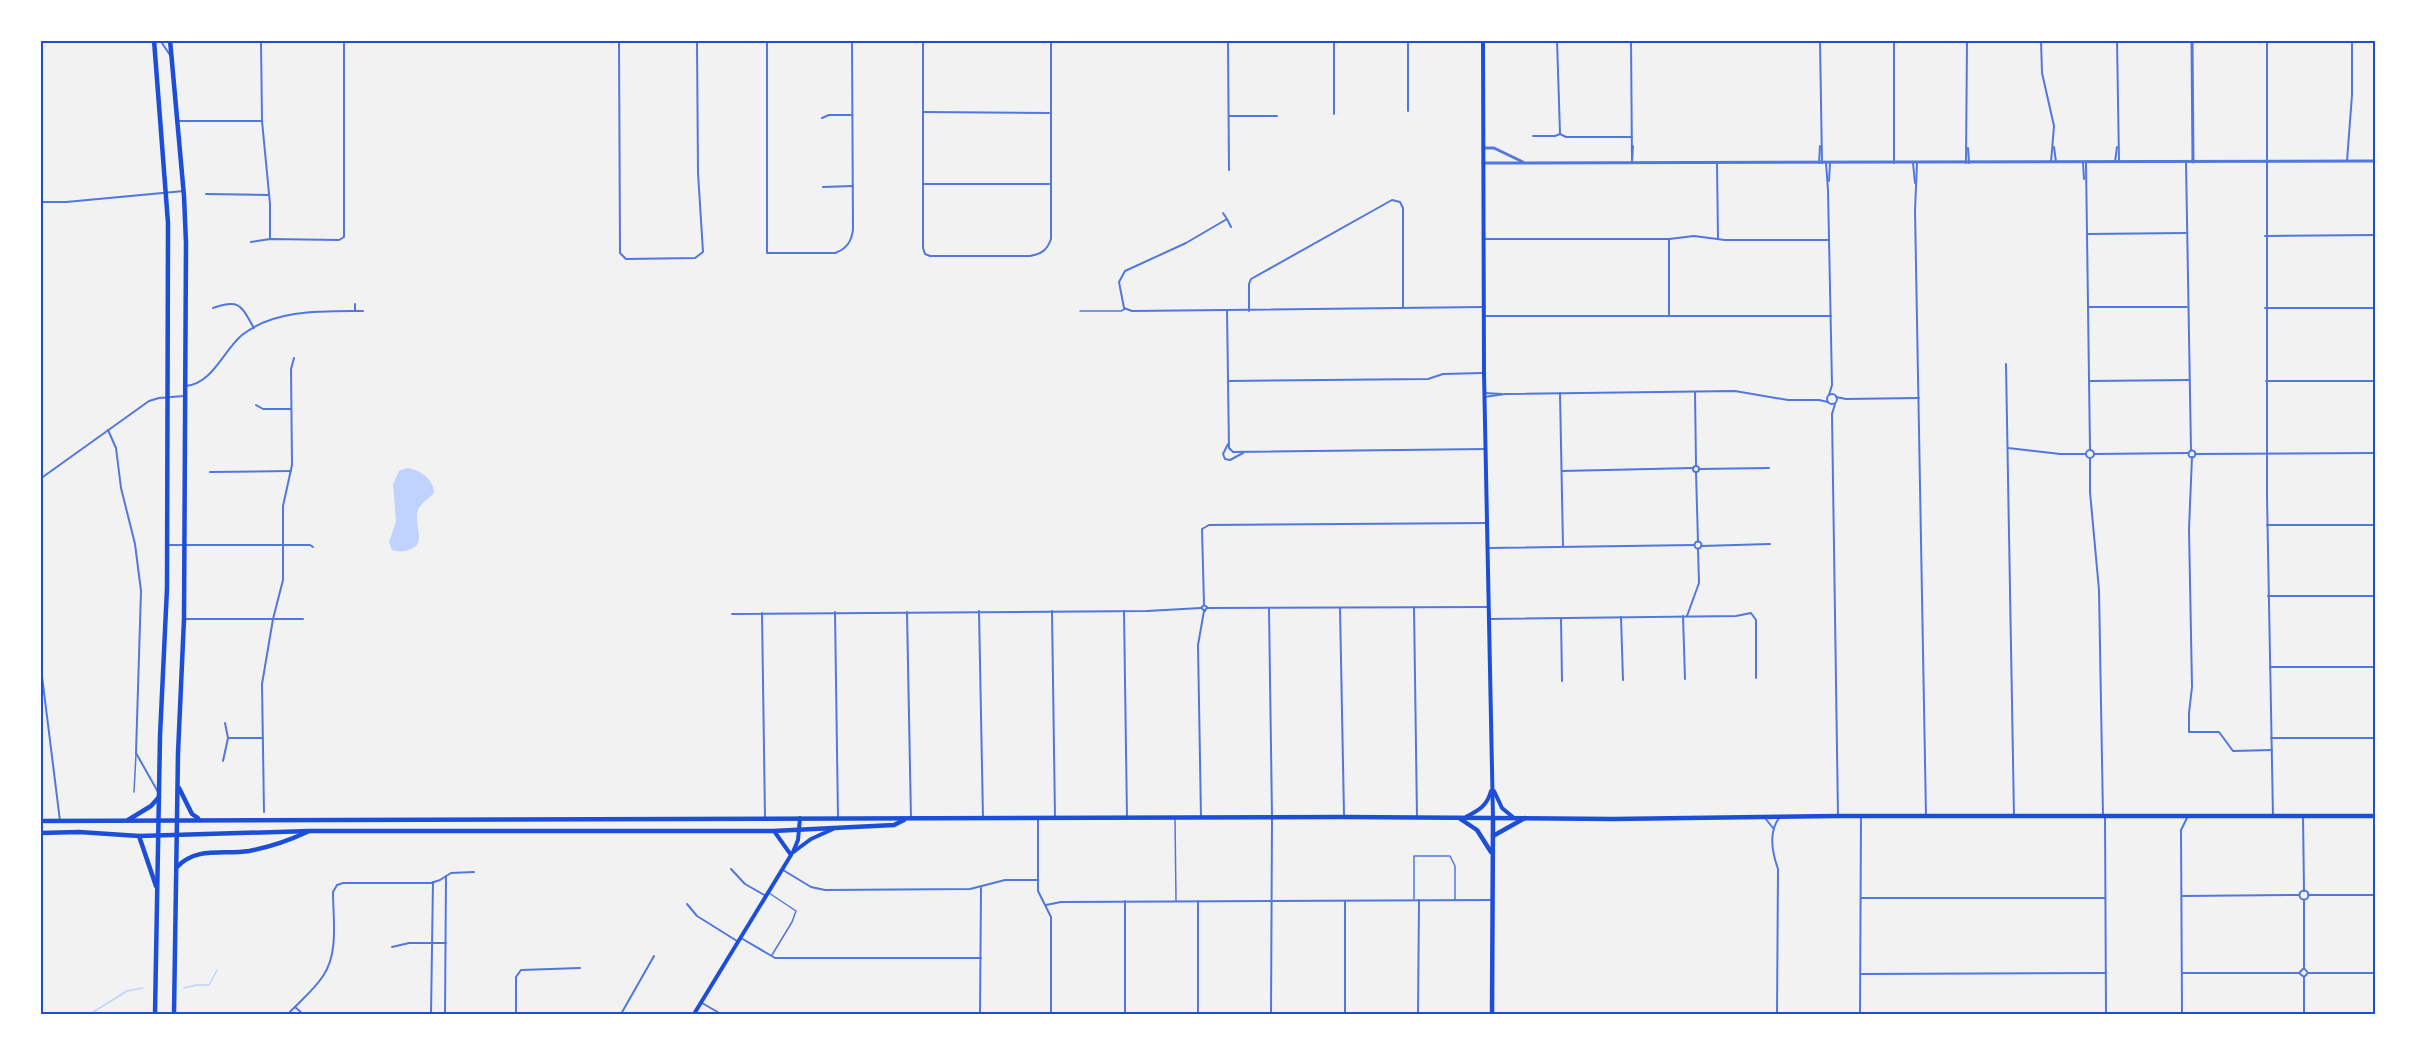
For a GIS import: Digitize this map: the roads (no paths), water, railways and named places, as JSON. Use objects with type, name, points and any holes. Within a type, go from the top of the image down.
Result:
[{"type":"main road","points":[[154,40],[168,223],[167,545],[155,1014]]},
{"type":"main road","points":[[170,41],[186,234],[184,619],[177,786],[174,1014]]},
{"type":"main road","points":[[1483,41],[1484,394],[1493,818],[1492,1014]]},
{"type":"main road","points":[[177,786],[192,814],[201,820]]},
{"type":"main road","points":[[1492,788],[1502,808],[1514,818]]},
{"type":"main road","points":[[1464,818],[1482,808],[1492,788]]},
{"type":"main road","points":[[128,820],[151,806],[159,795]]},
{"type":"main road","points":[[40,821],[2376,816]]},
{"type":"main road","points":[[694,1014],[792,854],[800,830],[800,818]]},
{"type":"main road","points":[[1458,818],[1481,834],[1492,855]]},
{"type":"main road","points":[[1493,836],[1525,818]]},
{"type":"main road","points":[[40,833],[79,832],[159,836],[310,831],[774,831],[894,825],[904,820]]},
{"type":"main road","points":[[792,854],[813,838],[834,828]]},
{"type":"main road","points":[[177,867],[185,859],[200,854],[263,849],[289,841],[310,831]]},
{"type":"main road","points":[[774,831],[792,854]]},
{"type":"main road","points":[[139,836],[157,889]]},
{"type":"street","points":[[160,40],[171,57]]},
{"type":"street","points":[[1557,40],[1560,134]]},
{"type":"street","points":[[1631,40],[1632,163]]},
{"type":"street","points":[[1820,40],[1821,140],[1828,190],[1831,316],[1832,385],[1829,403],[1832,414],[1838,816]]},
{"type":"street","points":[[1894,40],[1894,163]]},
{"type":"street","points":[[1967,40],[1968,163]]},
{"type":"street","points":[[2041,40],[2042,73],[2054,126],[2053,163]]},
{"type":"street","points":[[2117,40],[2117,162]]},
{"type":"street","points":[[2192,40],[2193,162]]},
{"type":"street","points":[[2267,40],[2266,453],[2273,816]]},
{"type":"street","points":[[2347,161],[2352,95],[2352,40]]},
{"type":"street","points":[[170,41],[1483,41]]},
{"type":"street","points":[[261,41],[262,121],[269,195],[270,239]]},
{"type":"street","points":[[251,242],[270,239],[339,240],[344,235],[344,41]]},
{"type":"street","points":[[619,41],[620,253],[626,259],[695,258],[703,252],[698,173],[697,41]]},
{"type":"street","points":[[767,42],[767,254],[831,253],[844,249],[850,241],[853,233],[852,42]]},
{"type":"street","points":[[923,42],[923,248],[925,254],[930,256],[1030,256],[1044,251],[1051,238],[1051,42]]},
{"type":"street","points":[[1228,42],[1229,170]]},
{"type":"street","points":[[1334,42],[1334,114]]},
{"type":"street","points":[[1408,42],[1408,111]]},
{"type":"street","points":[[923,112],[1050,113]]},
{"type":"street","points":[[822,118],[829,115],[852,115]]},
{"type":"street","points":[[1229,116],[1277,116]]},
{"type":"street","points":[[177,121],[262,121]]},
{"type":"street","points":[[1533,136],[1560,134],[1569,137],[1632,138]]},
{"type":"street","points":[[1483,147],[1494,148],[1526,163]]},
{"type":"street","points":[[1483,163],[2376,161]]},
{"type":"street","points":[[2084,162],[2090,450],[2094,454]]},
{"type":"street","points":[[2186,162],[2187,307],[2190,452],[2192,457],[2189,529],[2192,687],[2188,713],[2189,732],[2219,732],[2233,751],[2272,750]]},
{"type":"street","points":[[1717,163],[1718,240]]},
{"type":"street","points":[[1915,163],[1926,816]]},
{"type":"street","points":[[923,184],[1051,184]]},
{"type":"street","points":[[823,187],[853,186]]},
{"type":"street","points":[[40,202],[66,202],[184,191]]},
{"type":"street","points":[[206,194],[269,195]]},
{"type":"street","points":[[1249,310],[1251,279],[1392,200],[1400,202],[1403,207],[1402,309]]},
{"type":"street","points":[[1223,213],[1231,227]]},
{"type":"street","points":[[1227,219],[1186,243],[1125,271],[1119,282],[1122,304],[1125,309],[1132,311],[1483,307]]},
{"type":"street","points":[[2086,234],[2186,233]]},
{"type":"street","points":[[2265,236],[2376,235]]},
{"type":"street","points":[[1483,239],[1669,239],[1694,236],[1718,240],[1829,240]]},
{"type":"street","points":[[1669,239],[1669,316]]},
{"type":"street","points":[[213,308],[226,303],[236,303],[243,308],[254,328]]},
{"type":"street","points":[[355,304],[355,311]]},
{"type":"street","points":[[2087,307],[2187,307]]},
{"type":"street","points":[[2265,308],[2376,308]]},
{"type":"street","points":[[1227,310],[1229,448],[1233,452],[1486,449]]},
{"type":"street","points":[[184,386],[202,383],[236,341],[254,328],[271,320],[304,314],[363,311]]},
{"type":"street","points":[[1483,316],[1831,316]]},
{"type":"street","points":[[264,812],[262,684],[273,619],[283,580],[284,506],[292,465],[291,369],[294,358]]},
{"type":"street","points":[[2007,364],[2014,816]]},
{"type":"street","points":[[1228,381],[1428,379],[1443,374],[1484,373]]},
{"type":"street","points":[[2089,381],[2189,380]]},
{"type":"street","points":[[2266,381],[2376,381]]},
{"type":"street","points":[[1832,385],[1836,396],[1832,414]]},
{"type":"street","points":[[1695,392],[1698,542],[1701,546]]},
{"type":"street","points":[[1484,394],[1738,392],[1788,400],[1819,400],[1829,403],[1846,399]]},
{"type":"street","points":[[1560,393],[1563,547]]},
{"type":"street","points":[[40,479],[149,401],[184,396]]},
{"type":"street","points":[[1819,400],[1829,396],[1846,399],[1918,398]]},
{"type":"street","points":[[256,405],[263,409],[291,409]]},
{"type":"street","points":[[108,430],[116,447],[121,488],[135,544],[141,591],[136,753],[159,795]]},
{"type":"street","points":[[1229,441],[1223,454],[1225,459],[1230,460],[1244,453]]},
{"type":"street","points":[[2008,447],[2060,454],[2086,454],[2090,450]]},
{"type":"street","points":[[2090,458],[2094,454],[2190,452],[2195,454],[2376,453]]},
{"type":"street","points":[[2086,454],[2090,458],[2090,492],[2099,590],[2106,1014]]},
{"type":"street","points":[[2192,457],[2195,454]]},
{"type":"street","points":[[1693,468],[1696,465]]},
{"type":"street","points":[[1562,471],[1769,468]]},
{"type":"street","points":[[210,472],[291,471]]},
{"type":"street","points":[[1201,818],[1198,645],[1204,608],[1202,529],[1209,525],[1488,523]]},
{"type":"street","points":[[2267,525],[2376,525]]},
{"type":"street","points":[[1488,548],[1694,545],[1698,542]]},
{"type":"street","points":[[1698,549],[1701,546],[1770,544]]},
{"type":"street","points":[[167,545],[310,545],[313,548]]},
{"type":"street","points":[[1684,679],[1685,616],[1699,583],[1698,549],[1694,545]]},
{"type":"street","points":[[2268,596],[2376,596]]},
{"type":"street","points":[[1414,607],[1418,817]]},
{"type":"street","points":[[732,614],[1489,607]]},
{"type":"street","points":[[1269,608],[1272,817],[1271,1014]]},
{"type":"street","points":[[1340,608],[1344,817]]},
{"type":"street","points":[[979,611],[983,818]]},
{"type":"street","points":[[1052,611],[1055,818]]},
{"type":"street","points":[[1124,611],[1127,818]]},
{"type":"street","points":[[835,612],[838,818]]},
{"type":"street","points":[[907,612],[911,820]]},
{"type":"street","points":[[762,613],[765,818]]},
{"type":"street","points":[[1489,619],[1751,614],[1756,620],[1756,678]]},
{"type":"street","points":[[1561,618],[1562,681]]},
{"type":"street","points":[[1621,618],[1623,680]]},
{"type":"street","points":[[184,619],[303,619]]},
{"type":"street","points":[[40,660],[60,821]]},
{"type":"street","points":[[2270,667],[2376,667]]},
{"type":"street","points":[[223,761],[228,738],[225,723]]},
{"type":"street","points":[[228,738],[263,738]]},
{"type":"street","points":[[2271,738],[2376,738]]},
{"type":"street","points":[[1763,816],[1773,828]]},
{"type":"street","points":[[1777,1014],[1778,869],[1773,855],[1773,828],[1780,816]]},
{"type":"street","points":[[1860,1014],[1861,816]]},
{"type":"street","points":[[2182,1014],[2181,830],[2188,816]]},
{"type":"street","points":[[2303,816],[2304,891],[2308,896]]},
{"type":"street","points":[[1038,818],[1038,891],[1051,918],[1051,1014]]},
{"type":"street","points":[[731,869],[745,884],[767,895]]},
{"type":"street","points":[[783,869],[811,887],[820,890],[981,888],[1005,880],[1038,880]]},
{"type":"street","points":[[288,1014],[323,976],[331,959],[335,886],[343,883],[435,882],[452,872],[474,872]]},
{"type":"street","points":[[445,1014],[446,876]]},
{"type":"street","points":[[431,1014],[435,882]]},
{"type":"street","points":[[980,1014],[981,888]]},
{"type":"street","points":[[2299,896],[2304,891]]},
{"type":"street","points":[[2308,973],[2304,968],[2304,900],[2308,896],[2376,895]]},
{"type":"street","points":[[2182,896],[2299,896],[2304,900]]},
{"type":"street","points":[[1861,898],[2105,898]]},
{"type":"street","points":[[1345,900],[1345,1014]]},
{"type":"street","points":[[1417,900],[1418,1014]]},
{"type":"street","points":[[1046,905],[1053,902],[1125,901],[1492,900]]},
{"type":"street","points":[[1125,901],[1125,1014]]},
{"type":"street","points":[[1198,901],[1198,1014]]},
{"type":"street","points":[[687,904],[697,916],[775,958],[981,958]]},
{"type":"street","points":[[392,947],[404,943],[446,943]]},
{"type":"street","points":[[621,1014],[654,956]]},
{"type":"street","points":[[516,1014],[516,977],[521,970],[526,968],[580,968]]},
{"type":"street","points":[[2299,973],[2304,968]]},
{"type":"street","points":[[2182,973],[2299,973],[2304,977]]},
{"type":"street","points":[[2304,1014],[2304,977],[2308,973],[2376,973]]},
{"type":"street","points":[[1861,974],[2106,974]]},
{"type":"street","points":[[702,1003],[721,1014]]},
{"type":"street","points":[[295,1007],[303,1014]]},
{"type":"lane","points":[[1080,311],[1125,309]]},
{"type":"lane","points":[[134,792],[136,753]]},
{"type":"lane","points":[[1175,818],[1176,901]]},
{"type":"lane","points":[[1417,900],[1414,856],[1451,857],[1455,866],[1455,900]]},
{"type":"lane","points":[[767,895],[796,911],[792,922],[771,956]]},
{"type":"water","points":[[407,468],[429,479],[434,493],[418,510],[419,537],[416,546],[406,551],[397,551],[392,550],[389,542],[396,522],[393,484],[399,471]]},
{"type":"waterway","points":[[184,988],[209,985],[217,970]]},
{"type":"waterway","points":[[90,1014],[127,991],[143,988]]}]
